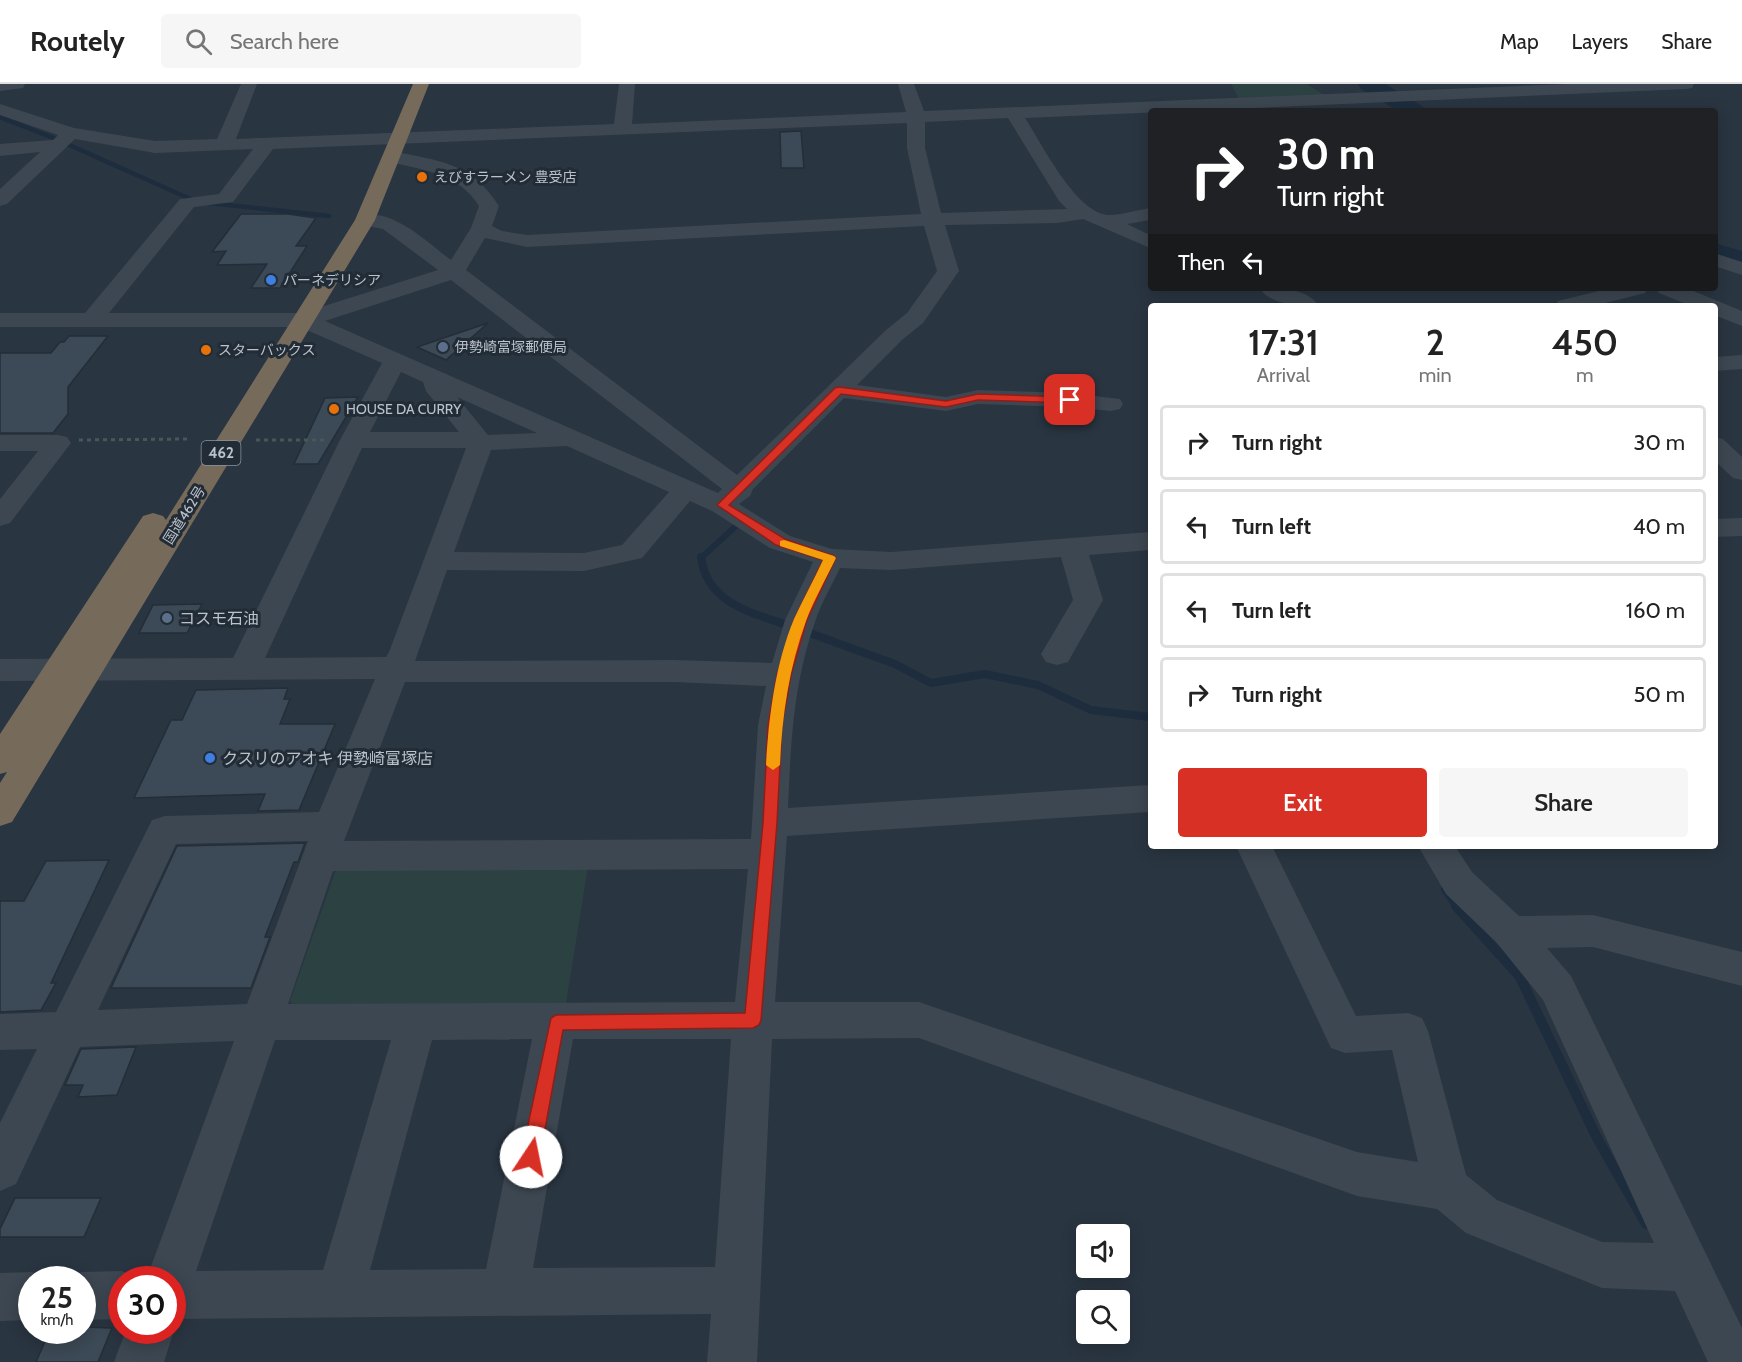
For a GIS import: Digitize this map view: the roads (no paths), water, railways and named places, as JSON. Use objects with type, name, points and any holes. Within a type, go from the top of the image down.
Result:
[{"type":"highway","name":"国道462号","points":[[0,812],[73,670],[292,320],[364,220],[390,145],[405,84]]},
{"type":"highway","name":"国道462号","points":[[292,320],[336,229],[390,145],[422,84]]},
{"type":"highway","name":"国道462号","points":[[0,760],[73,670]]},
{"type":"street","points":[[0,86],[18,84]]},
{"type":"street","points":[[224,146],[249,84]]},
{"type":"street","points":[[623,129],[627,84]]},
{"type":"street","points":[[731,497],[915,318],[948,271],[933,221],[916,148],[916,115],[906,84]]},
{"type":"street","points":[[1311,84],[1348,108]]},
{"type":"street","points":[[0,150],[66,139],[154,147],[267,144],[390,145],[623,129],[1012,111],[1081,100],[1150,108],[1336,99],[1381,91],[1405,96],[1686,84]]},
{"type":"street","points":[[1405,96],[1427,108]]},
{"type":"street","points":[[0,109],[66,139]]},
{"type":"street","points":[[1012,111],[1069,201],[1085,213],[1148,241]]},
{"type":"street","points":[[0,200],[66,139]]},
{"type":"street","points":[[91,320],[194,201],[220,201],[226,198],[267,144]]},
{"type":"street","points":[[0,320],[292,320],[450,273],[481,228],[489,206],[472,181],[390,145]]},
{"type":"street","points":[[481,228],[497,236],[527,240],[1057,217],[1085,213]]},
{"type":"street","points":[[1104,222],[1148,214]]},
{"type":"street","points":[[364,220],[389,224],[731,497],[780,542],[830,558],[891,561],[1148,541]]},
{"type":"street","points":[[1718,241],[1742,250]]},
{"type":"street","points":[[1718,260],[1742,269]]},
{"type":"street","points":[[1279,291],[1302,303]]},
{"type":"street","points":[[1578,303],[1625,291]]},
{"type":"street","points":[[1673,291],[1703,303]]},
{"type":"street","points":[[1718,309],[1742,319]]},
{"type":"street","points":[[292,320],[396,359],[686,489],[731,497]]},
{"type":"street","points":[[244,668],[353,440],[396,359]]},
{"type":"street","points":[[1718,363],[1742,362]]},
{"type":"street","points":[[435,377],[435,386],[481,443]]},
{"type":"street","points":[[839,390],[946,404],[978,397],[1070,400],[1112,404]]},
{"type":"street","points":[[353,440],[465,440],[481,443],[573,439]]},
{"type":"street","points":[[0,443],[58,443],[0,517]]},
{"type":"street","points":[[174,1266],[326,841],[395,668],[405,653],[436,561],[481,443]]},
{"type":"street","points":[[1718,449],[1742,472]]},
{"type":"street","points":[[436,561],[584,562],[632,552],[686,489]]},
{"type":"street","points":[[1718,528],[1742,527]]},
{"type":"street","points":[[1057,654],[1088,600],[1072,546]]},
{"type":"street","points":[[732,1362],[753,1020],[775,725],[784,675],[800,620],[830,558]]},
{"type":"street","points":[[0,670],[395,668],[410,672],[674,671],[784,675]]},
{"type":"street","points":[[0,1169],[165,830],[326,841],[768,839],[1148,799]]},
{"type":"street","points":[[1255,849],[1345,1035],[1408,1031],[1447,1188]]},
{"type":"street","points":[[1438,849],[1459,883],[1511,932],[1557,988],[1689,1268],[1734,1356]]},
{"type":"street","points":[[1511,932],[1593,931],[1742,969]]},
{"type":"street","points":[[0,1032],[262,1022],[556,1023],[919,1020],[1357,1174],[1447,1188],[1482,1216],[1602,1265],[1689,1268]]},
{"type":"street","points":[[340,1293],[416,1022]]},
{"type":"street","points":[[505,1292],[556,1023]]},
{"type":"street","points":[[186,1295],[737,1290]]},
{"type":"street","points":[[0,1297],[18,1296]]},
{"type":"street","points":[[139,1362],[145,1344]]},
{"type":"waterway","points":[[1369,84],[1409,108]]},
{"type":"waterway","points":[[0,117],[56,139],[197,202]]},
{"type":"waterway","points":[[209,203],[329,216]]},
{"type":"waterway","points":[[1718,252],[1742,261]]},
{"type":"waterway","points":[[701,558],[736,526]]},
{"type":"waterway","points":[[701,558],[705,573],[712,586],[722,597],[748,611],[793,627]]},
{"type":"waterway","points":[[804,631],[895,664],[931,683],[985,674],[1038,685],[1091,710],[1148,717]]},
{"type":"waterway","points":[[1445,889],[1457,907]]},
{"type":"waterway","points":[[1456,906],[1520,977],[1597,1138],[1646,1224]]},
{"type":"place","name":"えびすラーメン 豊受店","points":[[422,177]]},
{"type":"place","name":"パーネデリシア","points":[[271,280]]},
{"type":"place","name":"伊勢崎富塚郵便局","points":[[443,347]]},
{"type":"place","name":"スターバックス","points":[[206,350]]},
{"type":"place","name":"HOUSE DA CURRY","points":[[334,409]]},
{"type":"place","name":"コスモ石油","points":[[167,618]]},
{"type":"place","name":"クスリのアオキ 伊勢崎富塚店","points":[[210,758]]}]
